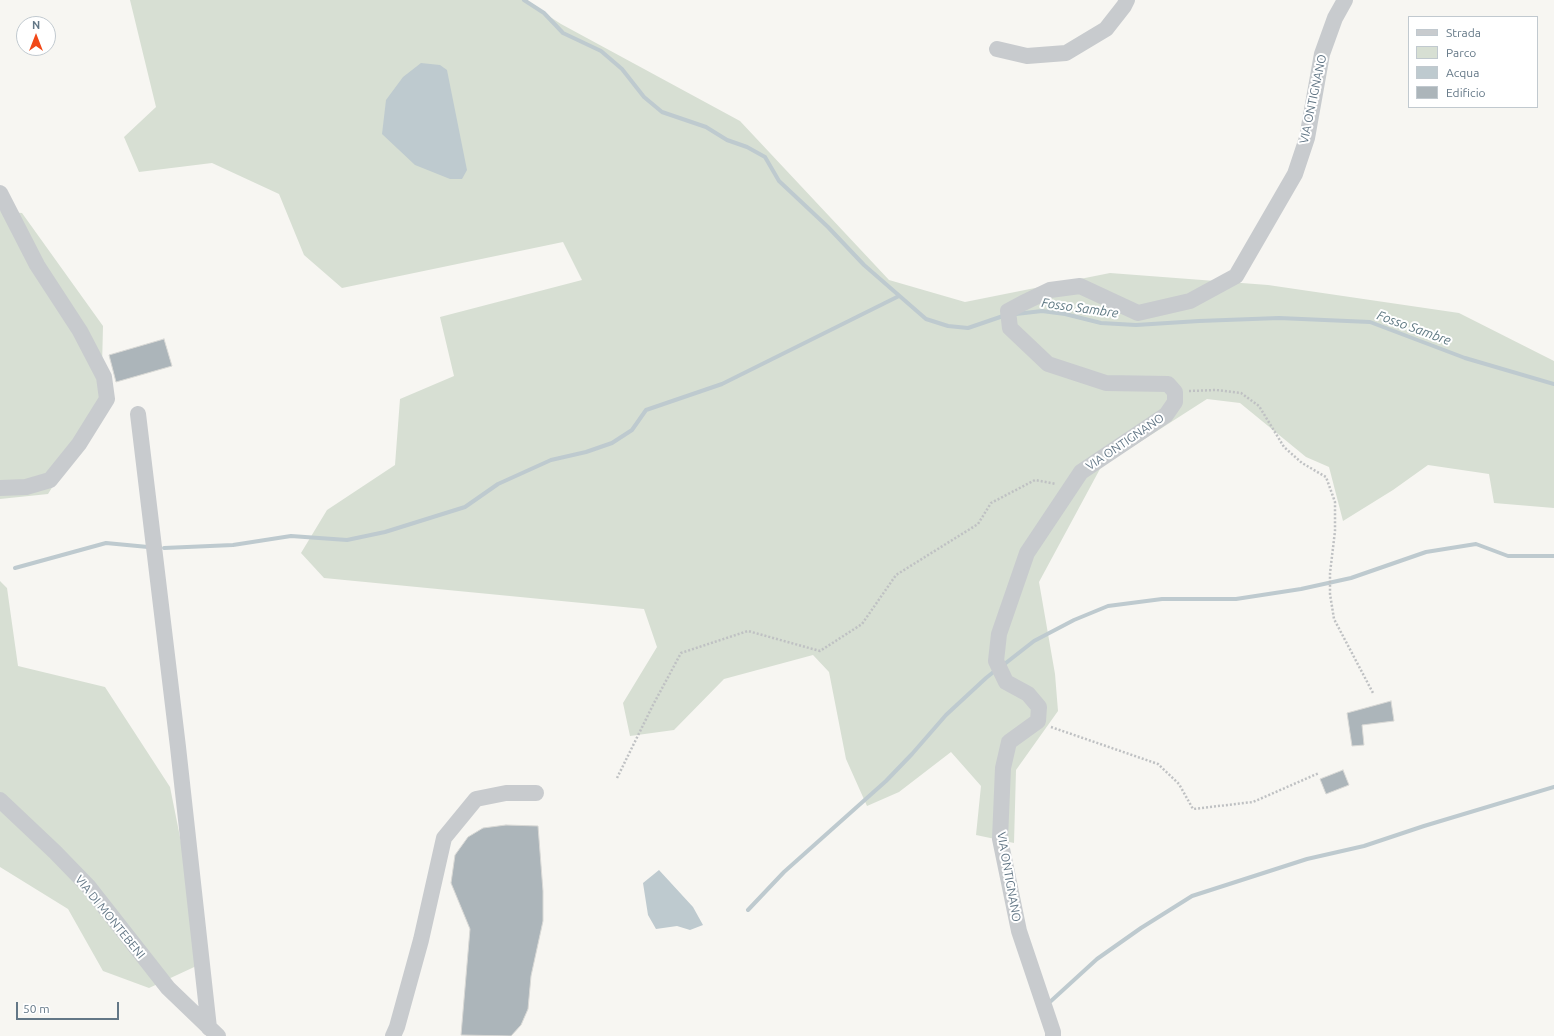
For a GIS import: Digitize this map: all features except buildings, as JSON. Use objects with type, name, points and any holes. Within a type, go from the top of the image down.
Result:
[{"type":"street","points":[[997,49],[1027,56],[1066,53],[1106,29],[1127,0]]},
{"type":"street","name":"VIA ONTIGNANO","points":[[1053,1036],[1053,1032],[1019,931],[1000,839],[1003,768],[1009,742],[1038,721],[1039,707],[1028,694],[1006,682],[996,661],[999,634],[1027,553],[1081,472],[1166,415],[1175,402],[1175,392],[1168,384],[1106,383],[1048,364],[1010,328],[1008,312],[1050,290],[1080,286],[1138,313],[1190,301],[1236,276],[1295,174],[1307,138],[1322,54],[1335,18],[1345,0]]},
{"type":"street","points":[[0,193],[37,266],[84,337],[104,377],[107,399],[79,444],[50,480],[26,487],[0,488]]},
{"type":"street","points":[[138,414],[214,1032]]},
{"type":"street","points":[[393,1036],[397,1027],[421,940],[444,838],[476,799],[506,793],[536,793]]},
{"type":"street","name":"VIA DI MONTEBENI","points":[[0,800],[55,852],[88,886],[168,988],[214,1032]]},
{"type":"path","points":[[1175,392],[1216,390],[1241,393],[1259,406],[1284,447],[1302,463],[1326,477],[1335,502],[1335,530],[1330,573],[1330,594],[1334,619],[1373,694]]},
{"type":"path","points":[[617,778],[653,705],[681,653],[748,631],[820,651],[862,624],[896,575],[978,524],[991,503],[1035,480],[1070,488]]},
{"type":"path","points":[[1038,721],[1158,764],[1179,784],[1193,809],[1254,802],[1319,773]]},
{"type":"green space","points":[[130,0],[524,0],[561,24],[740,121],[889,280],[965,302],[1110,273],[1268,285],[1459,313],[1554,361],[1554,508],[1494,503],[1489,474],[1428,465],[1393,490],[1343,521],[1329,467],[1306,457],[1240,403],[1207,399],[1101,467],[1039,582],[1055,674],[1058,711],[1016,770],[1014,843],[976,835],[981,786],[951,752],[899,792],[867,806],[846,759],[829,672],[813,655],[724,679],[674,730],[630,736],[623,703],[657,647],[644,609],[324,578],[301,553],[327,510],[395,465],[400,399],[454,376],[440,317],[582,280],[563,242],[342,288],[304,255],[279,194],[212,163],[139,172],[124,137],[156,107]]},
{"type":"green space","points":[[0,211],[22,213],[103,326],[101,409],[48,494],[0,499]]},
{"type":"green space","points":[[0,581],[7,588],[18,666],[105,687],[170,787],[205,962],[149,988],[103,971],[68,909],[0,867]]},
{"type":"water","points":[[421,63],[440,65],[447,70],[467,170],[462,179],[450,179],[415,165],[382,134],[386,100],[403,77]]},
{"type":"water","points":[[659,870],[693,907],[703,925],[690,930],[677,926],[656,929],[648,915],[643,883]]},
{"type":"waterway","name":"Fosso Sambre","points":[[524,0],[544,13],[563,33],[601,51],[622,69],[644,97],[662,112],[706,127],[727,140],[747,147],[765,157],[779,181],[828,227],[864,265],[926,319],[948,326],[968,328],[1006,315]]},
{"type":"waterway","points":[[164,548],[233,545],[291,536],[347,540],[385,532],[465,507],[498,484],[551,460],[586,452],[612,443],[632,430],[646,410],[722,384],[899,296]]},
{"type":"waterway","name":"Fosso Sambre","points":[[1016,314],[1042,311],[1065,314],[1101,323],[1136,325],[1279,318],[1370,322],[1465,358],[1554,384]]},
{"type":"waterway","points":[[15,568],[106,543],[148,547]]},
{"type":"waterway","points":[[1002,666],[1034,641],[1074,620],[1108,606],[1162,599],[1236,599],[1301,589],[1351,578],[1426,552],[1476,544],[1508,556],[1554,556]]},
{"type":"waterway","points":[[748,910],[784,872],[886,781],[946,715],[996,670]]},
{"type":"waterway","points":[[1051,1001],[1097,959],[1141,928],[1192,896],[1307,859],[1364,846],[1424,826],[1554,787]]}]
